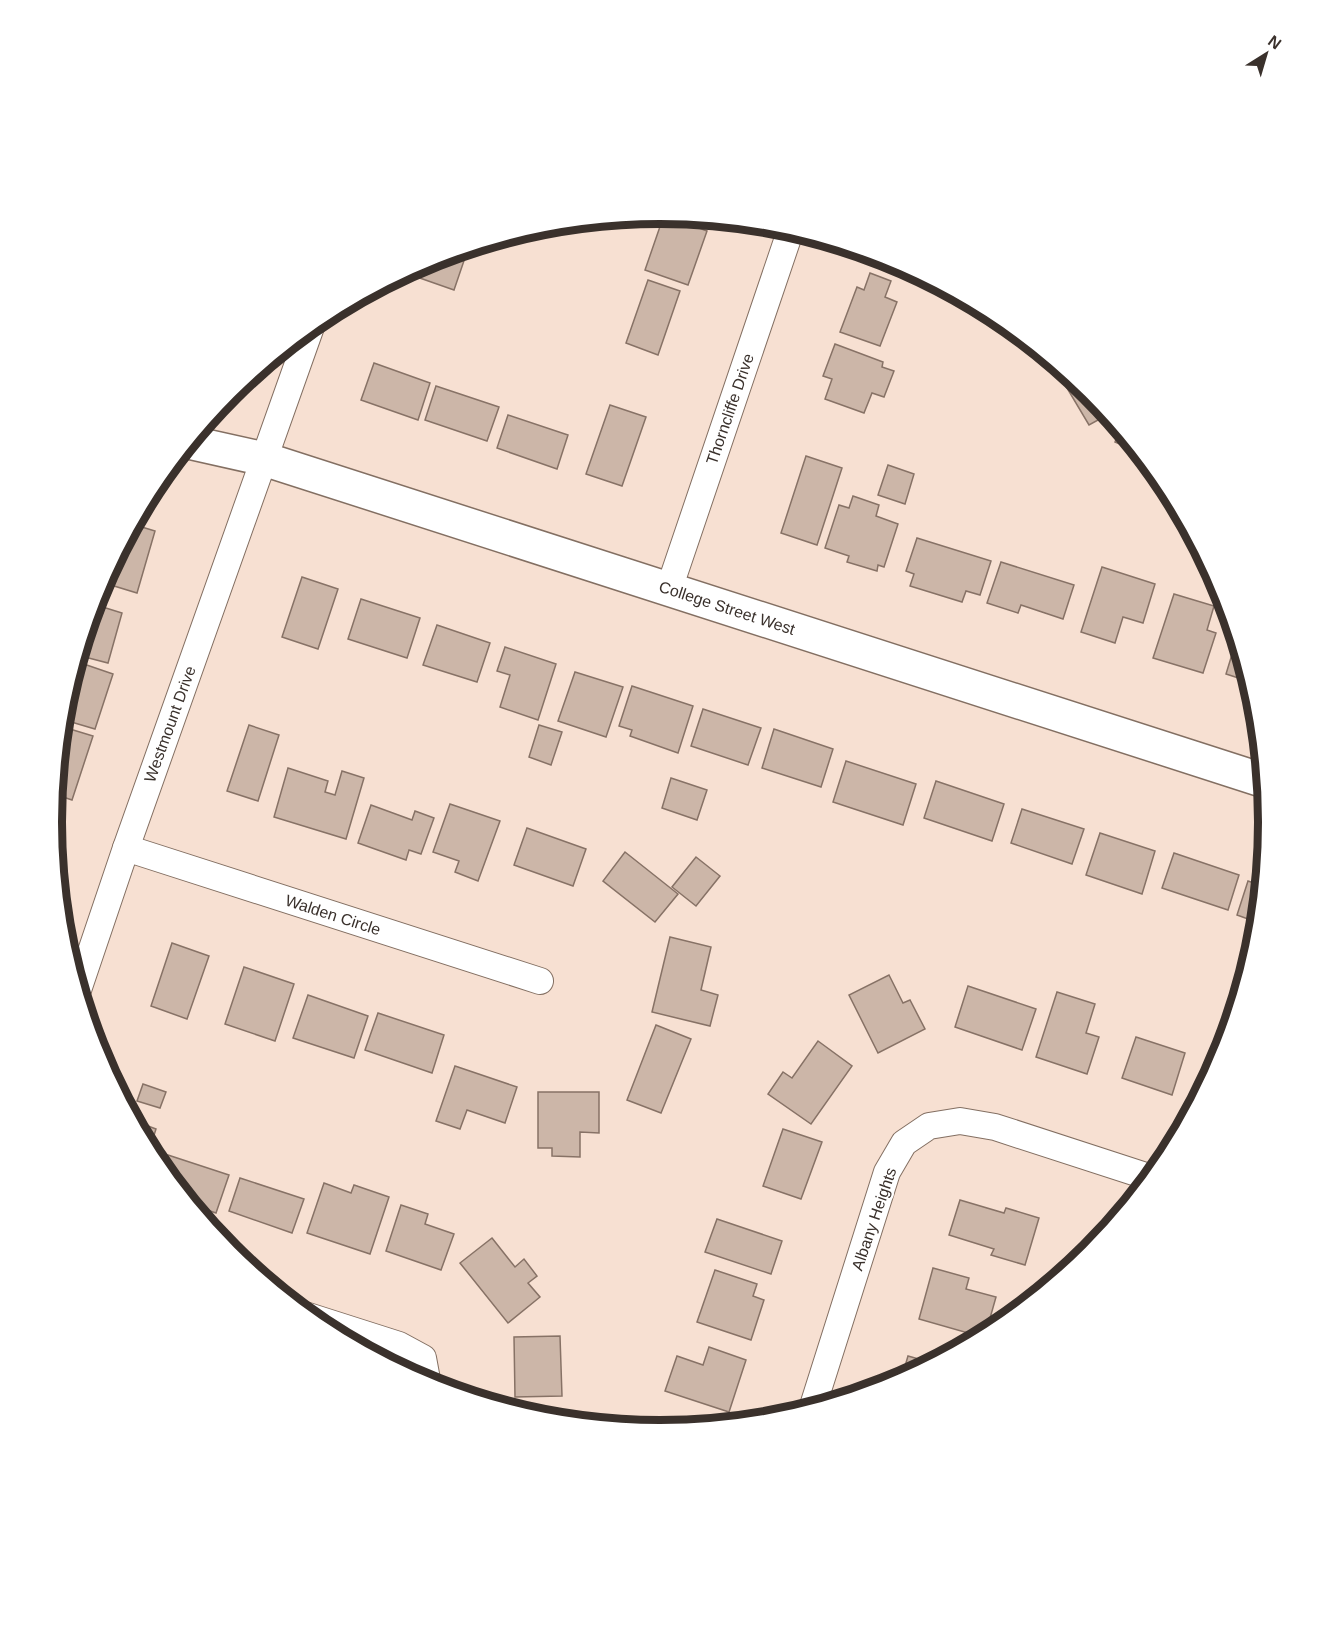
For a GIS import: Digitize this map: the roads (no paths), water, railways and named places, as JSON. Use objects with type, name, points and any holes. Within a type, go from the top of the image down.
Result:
[{"type":"street","name":"Thorncliffe Drive","points":[[669,589],[788,238]]},
{"type":"street","name":"Westmount Drive","points":[[82,978],[307,339]]},
{"type":"street","name":"College Street West","points":[[196,444],[264,459],[1257,778]]},
{"type":"street","name":"Walden Circle","points":[[126,848],[540,981]]},
{"type":"street","name":"Albany Heights","points":[[815,1400],[887,1172],[904,1143],[929,1126],[960,1121],[994,1127],[1143,1175]]},
{"type":"street","points":[[335,1324],[399,1345],[423,1358],[426,1373]]}]
